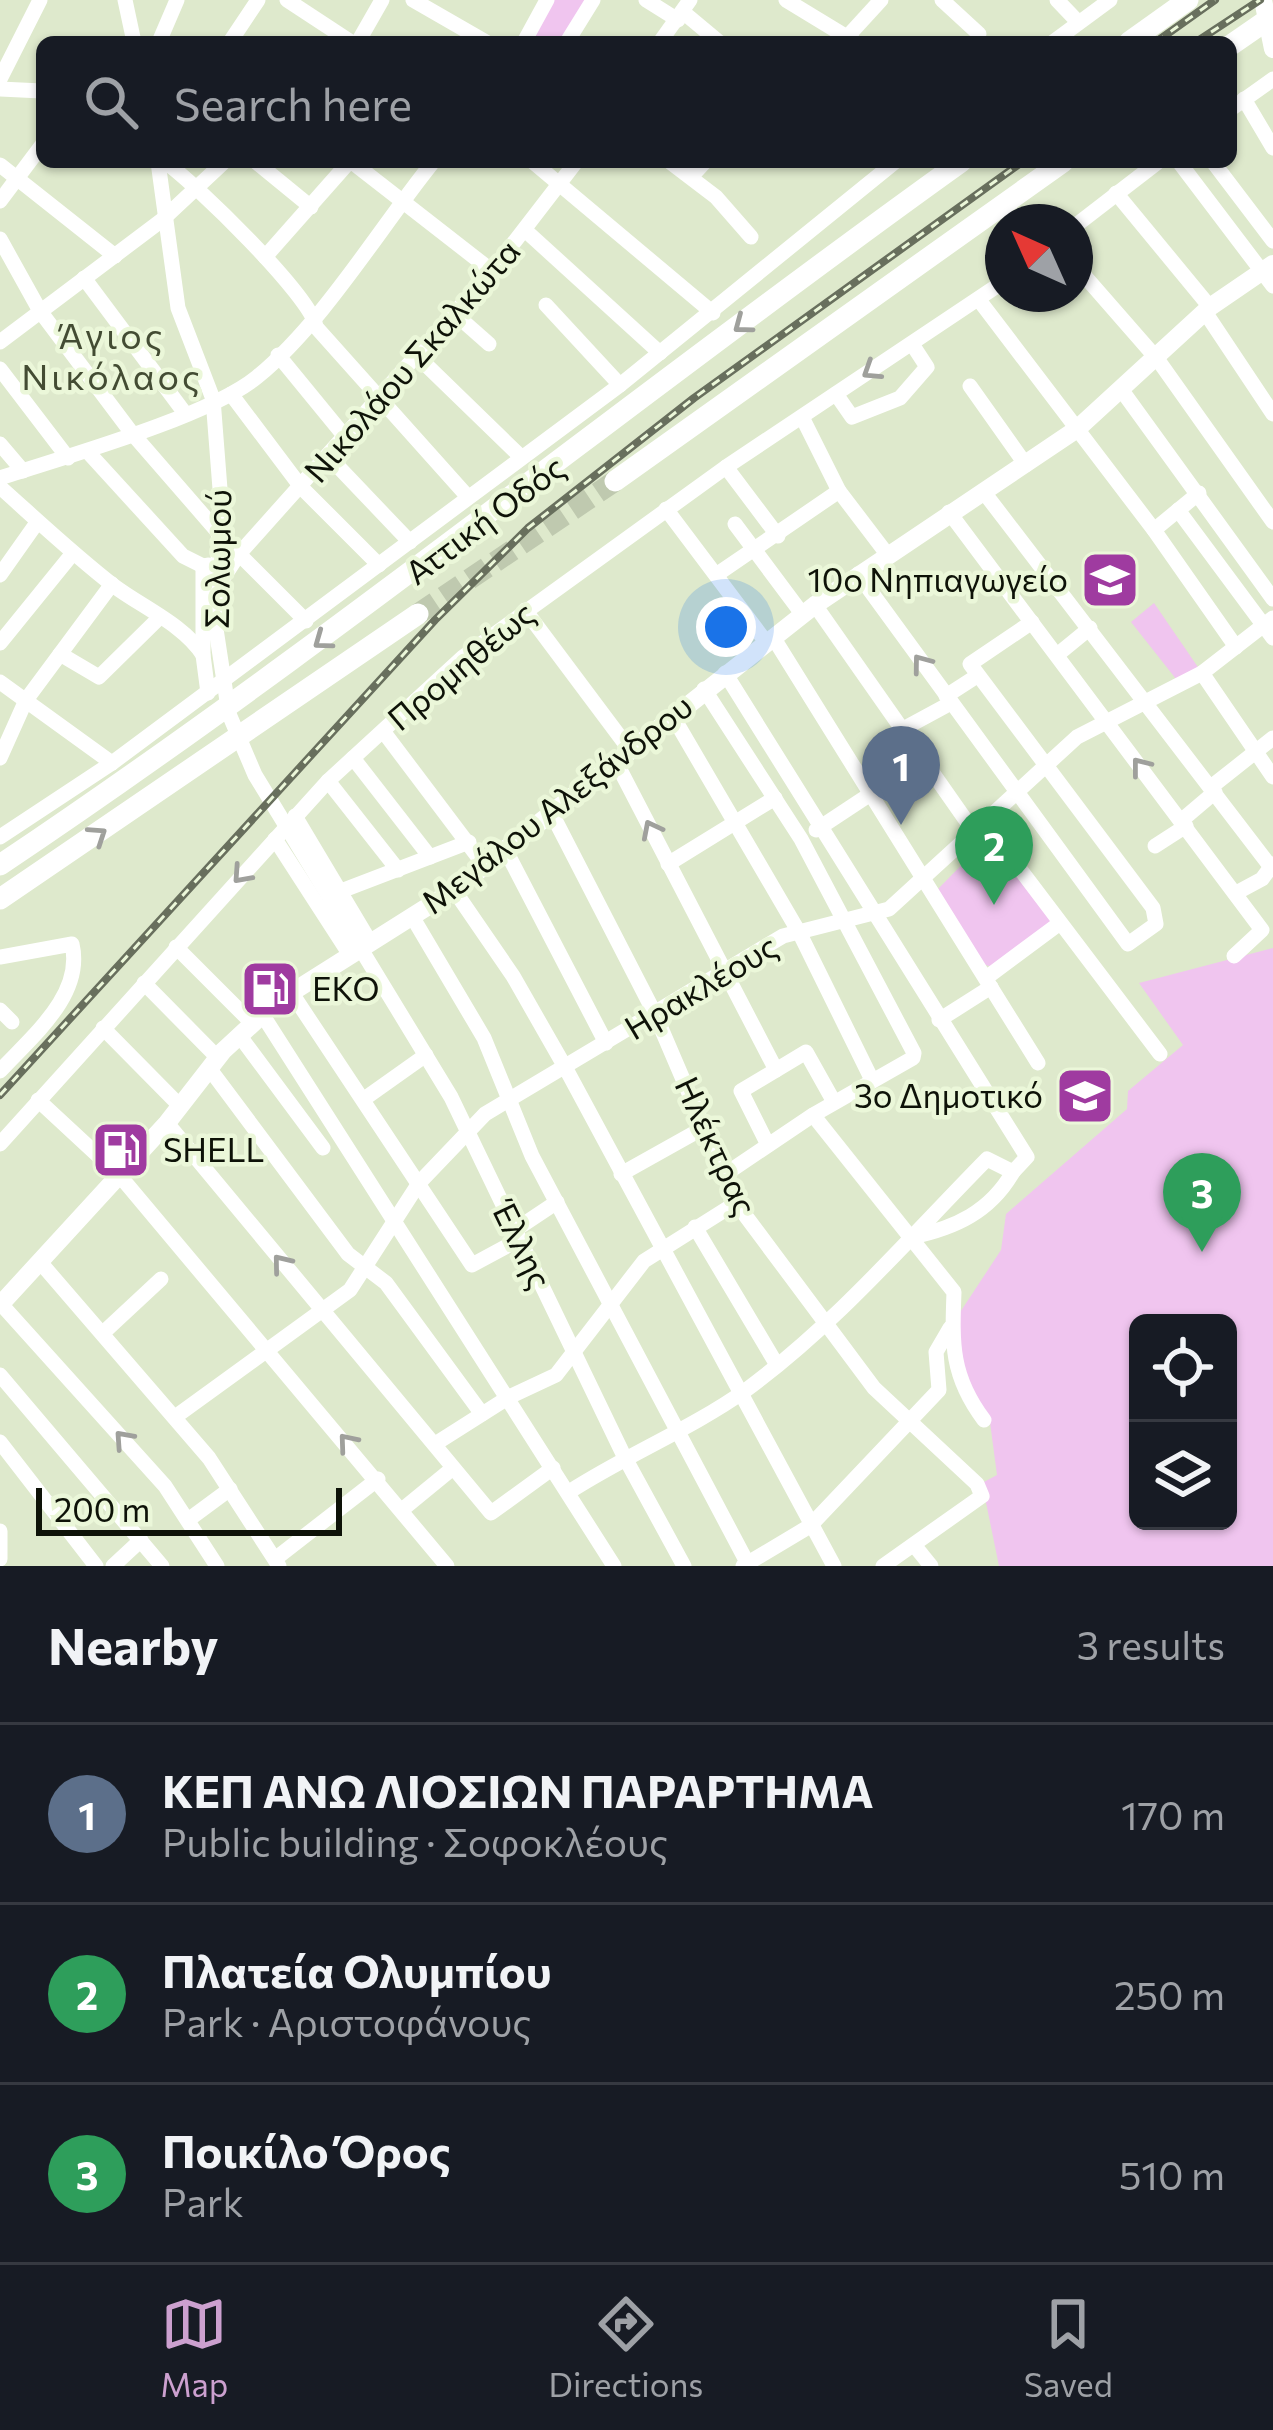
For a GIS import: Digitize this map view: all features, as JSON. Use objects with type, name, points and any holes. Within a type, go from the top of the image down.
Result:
[{"type":"highway","points":[[1125,36],[1171,0]]},
{"type":"highway","points":[[1137,36],[1188,0]]},
{"type":"highway","points":[[1237,41],[1273,16]]},
{"type":"highway","points":[[1237,56],[1273,32]]},
{"type":"highway","name":"Αττική Οδός","points":[[0,865],[168,753],[398,585],[953,168]]},
{"type":"highway","name":"Αττική Οδός","points":[[615,481],[1055,168]]},
{"type":"highway","name":"Αττική Οδός","points":[[0,898],[418,614]]},
{"type":"main road","points":[[1263,0],[1273,49]]},
{"type":"main road","name":"Μεγάλου Αλεξάνδρου","points":[[1,1304],[251,1024],[291,992],[454,890],[725,673],[858,574],[1077,429],[1208,310],[1270,273]]},
{"type":"street","points":[[0,79],[40,0]]},
{"type":"street","points":[[125,0],[133,36]]},
{"type":"street","points":[[166,36],[177,0]]},
{"type":"street","points":[[234,36],[258,0]]},
{"type":"street","points":[[287,0],[345,36]]},
{"type":"street","points":[[359,36],[382,0]]},
{"type":"street","points":[[413,0],[475,36]]},
{"type":"street","points":[[527,36],[547,0]]},
{"type":"street","points":[[570,36],[593,0]]},
{"type":"street","points":[[646,0],[683,10],[711,36]]},
{"type":"street","points":[[786,0],[846,36]]},
{"type":"street","points":[[853,36],[880,0]]},
{"type":"street","points":[[941,0],[979,34]]},
{"type":"street","points":[[1057,0],[1078,22]]},
{"type":"street","points":[[1060,36],[1110,0]]},
{"type":"street","points":[[664,36],[683,10]]},
{"type":"street","points":[[1273,79],[1238,104],[1273,148]]},
{"type":"street","points":[[0,89],[36,91]]},
{"type":"street","points":[[0,201],[36,153]]},
{"type":"street","points":[[0,165],[115,256]]},
{"type":"street","name":"Σολωμού","points":[[161,168],[162,220],[178,308],[213,399],[219,452],[217,531],[210,564],[223,692],[239,741],[351,930]]},
{"type":"street","points":[[169,168],[265,257],[315,313],[316,327],[468,497]]},
{"type":"street","points":[[0,342],[162,220],[218,168]]},
{"type":"street","points":[[263,168],[310,207]]},
{"type":"street","points":[[265,257],[346,168]]},
{"type":"street","points":[[360,168],[404,198],[492,272]]},
{"type":"street","points":[[202,655],[174,627],[36,524],[0,483],[23,470],[68,458],[231,394],[278,356],[428,168]]},
{"type":"street","points":[[541,168],[712,313]]},
{"type":"street","name":"Νικολάου Σκαλκώτα","points":[[216,591],[239,554],[492,272],[572,168]]},
{"type":"street","points":[[678,168],[752,237]]},
{"type":"street","points":[[691,177],[699,168]]},
{"type":"street","points":[[0,837],[112,763],[620,385],[789,252],[872,168]]},
{"type":"street","points":[[1093,212],[1151,168]]},
{"type":"street","points":[[1184,168],[1270,273]]},
{"type":"street","points":[[1218,168],[1273,241]]},
{"type":"street","points":[[1115,194],[1208,310],[1273,414]]},
{"type":"street","points":[[526,231],[660,353]]},
{"type":"street","points":[[0,239],[40,311],[131,432],[217,531]]},
{"type":"street","points":[[84,278],[184,412]]},
{"type":"street","points":[[1093,286],[1158,360],[1273,522]]},
{"type":"street","name":"Προμηθέως","points":[[0,1144],[328,781],[463,657],[726,466],[985,297]]},
{"type":"street","points":[[980,301],[1154,530],[1236,647]]},
{"type":"street","points":[[546,305],[620,385]]},
{"type":"street","points":[[455,314],[489,344]]},
{"type":"street","points":[[836,394],[852,417],[900,398],[927,368],[912,344]]},
{"type":"street","points":[[278,356],[346,438]]},
{"type":"street","points":[[418,357],[521,458]]},
{"type":"street","points":[[0,369],[68,458]]},
{"type":"street","points":[[970,386],[1026,465]]},
{"type":"street","points":[[1123,392],[1273,599]]},
{"type":"street","points":[[231,394],[301,487],[379,566]]},
{"type":"street","points":[[802,417],[839,491],[887,554]]},
{"type":"street","points":[[0,444],[23,470]]},
{"type":"street","points":[[87,451],[183,556],[210,564],[202,616],[208,693]]},
{"type":"street","points":[[328,457],[410,542]]},
{"type":"street","points":[[726,466],[778,536]]},
{"type":"street","points":[[983,490],[1272,865],[1262,879],[1236,893]]},
{"type":"street","points":[[716,575],[839,491]]},
{"type":"street","points":[[1154,530],[1199,493]]},
{"type":"street","points":[[666,509],[770,640],[848,752],[868,795],[1038,1063]]},
{"type":"street","points":[[1178,510],[1270,627]]},
{"type":"street","points":[[949,512],[1262,929],[1234,956]]},
{"type":"street","points":[[1,572],[36,524]]},
{"type":"street","points":[[735,524],[1060,923],[1160,1054]]},
{"type":"street","points":[[0,643],[73,553]]},
{"type":"street","points":[[239,554],[306,621]]},
{"type":"street","name":"Νικολάου Σκαλκώτα","points":[[210,564],[239,554]]},
{"type":"street","points":[[858,574],[1128,944],[1156,924],[1153,908],[974,670]]},
{"type":"street","points":[[0,757],[26,700],[112,584]]},
{"type":"street","points":[[525,610],[622,755],[668,864],[776,1070]]},
{"type":"street","points":[[0,615],[16,627]]},
{"type":"street","points":[[174,627],[190,628],[202,616]]},
{"type":"street","points":[[60,654],[99,677],[158,619]]},
{"type":"street","points":[[903,729],[948,700],[974,670],[1032,622]]},
{"type":"street","name":"Ηρακλέους","points":[[175,1417],[321,1313],[368,1269],[419,1184],[465,1129],[783,936],[874,914],[902,899],[1046,764],[1106,722],[1202,673],[1270,627]]},
{"type":"street","points":[[1057,656],[1090,628]]},
{"type":"street","points":[[725,673],[939,1020],[1023,1143],[1027,1157],[979,1212],[961,1225],[909,1238]]},
{"type":"street","points":[[1202,673],[1273,778]]},
{"type":"street","points":[[0,682],[112,763]]},
{"type":"street","points":[[704,689],[801,839],[914,1058],[813,1114],[727,1173]]},
{"type":"street","points":[[672,715],[800,934],[872,1080]]},
{"type":"street","points":[[382,731],[484,866]]},
{"type":"street","points":[[1155,846],[1273,738]]},
{"type":"street","points":[[353,758],[430,857]]},
{"type":"street","points":[[328,781],[398,869]]},
{"type":"street","points":[[801,839],[868,795]]},
{"type":"street","points":[[668,864],[775,798]]},
{"type":"street","name":"Ηλέκτρας","points":[[551,812],[655,1014],[727,1173],[736,1204],[826,1324],[908,1421],[977,1484],[982,1496],[914,1545]]},
{"type":"street","points":[[295,816],[340,891],[361,949]]},
{"type":"street","points":[[275,839],[361,949]]},
{"type":"street","points":[[340,891],[469,842]]},
{"type":"street","points":[[505,848],[606,1043]]},
{"type":"street","points":[[454,890],[513,976],[565,1066],[834,1566]]},
{"type":"street","points":[[413,918],[484,1038],[557,1202],[746,1565],[811,1526],[939,1390],[936,1352],[950,1328]]},
{"type":"street","points":[[939,1020],[1060,923]]},
{"type":"street","name":"Έλλης","points":[[351,930],[465,1129],[624,1456],[684,1566]]},
{"type":"street","points":[[0,957],[72,944],[77,966],[64,998],[0,1071]]},
{"type":"street","points":[[176,947],[251,1024],[396,1225],[614,1566]]},
{"type":"street","points":[[144,982],[214,1063],[348,1254],[386,1283],[482,1414]]},
{"type":"street","points":[[291,992],[474,1267],[557,1202]]},
{"type":"street","points":[[251,1024],[323,1148]]},
{"type":"street","points":[[103,1028],[321,1313],[491,1513],[553,1468]]},
{"type":"street","points":[[768,1145],[741,1091],[806,1052],[834,1102]]},
{"type":"street","points":[[364,1099],[426,1055]]},
{"type":"street","points":[[38,1100],[120,1175],[403,1508],[446,1566]]},
{"type":"street","points":[[813,1114],[954,1292],[950,1328],[968,1398],[984,1420]]},
{"type":"street","points":[[621,1174],[705,1127]]},
{"type":"street","points":[[569,1492],[624,1456],[740,1394],[777,1365],[860,1296],[909,1238],[987,1160],[1013,1172]]},
{"type":"street","points":[[435,1444],[509,1396],[556,1375],[644,1261],[736,1204]]},
{"type":"street","points":[[695,1227],[777,1365]]},
{"type":"street","points":[[40,1262],[175,1417],[230,1489],[277,1563],[378,1479]]},
{"type":"street","points":[[103,1333],[161,1279]]},
{"type":"street","points":[[1,1304],[165,1486],[218,1566]]},
{"type":"street","points":[[0,1375],[161,1566]]},
{"type":"street","points":[[0,1442],[96,1566]]},
{"type":"street","points":[[403,1508],[452,1468]]},
{"type":"street","points":[[188,1520],[230,1489]]},
{"type":"street","points":[[0,1532],[0,1559]]},
{"type":"street","points":[[113,1566],[141,1540]]},
{"type":"street","points":[[883,1566],[914,1545],[931,1566]]},
{"type":"shaded area","points":[[547,0],[593,0],[571,36],[527,36]]},
{"type":"shaded area","points":[[1154,603],[1202,673],[1180,684],[1131,622]]},
{"type":"shaded area","points":[[990,836],[1052,922],[992,967],[983,964],[938,889]]},
{"type":"shaded area","points":[[1273,948],[1273,1566],[999,1566],[982,1483],[997,1475],[989,1415],[972,1398],[953,1323],[1001,1250],[1006,1214],[1127,1109],[1128,1091],[1183,1045],[1139,983]]},
{"type":"tunnel","points":[[418,614],[615,481]]},
{"type":"railway","points":[[1164,36],[1215,0]]},
{"type":"railway","points":[[1205,36],[1260,0]]},
{"type":"railway","points":[[0,1095],[435,620],[528,528],[694,398],[1014,168]]},
{"type":"place","name":"10ο Νηπιαγωγείο","points":[[1110,580]]},
{"type":"place","name":"ΚΕΠ ΑΝΩ ΛΙΟΣΙΩΝ ΠΑΡΑΡΤΗΜΑ","points":[[901,825]]},
{"type":"place","name":"Πλατεία Ολυμπίου","points":[[994,905]]},
{"type":"place","name":"EKO","points":[[270,989]]},
{"type":"place","name":"3ο Δημοτικό","points":[[1085,1096]]},
{"type":"place","name":"SHELL","points":[[121,1150]]},
{"type":"place","name":"Ποικίλο Όρος","points":[[1202,1252]]},
{"type":"district","name":"Άγιος Νικόλαος","points":[[112,356]]}]
